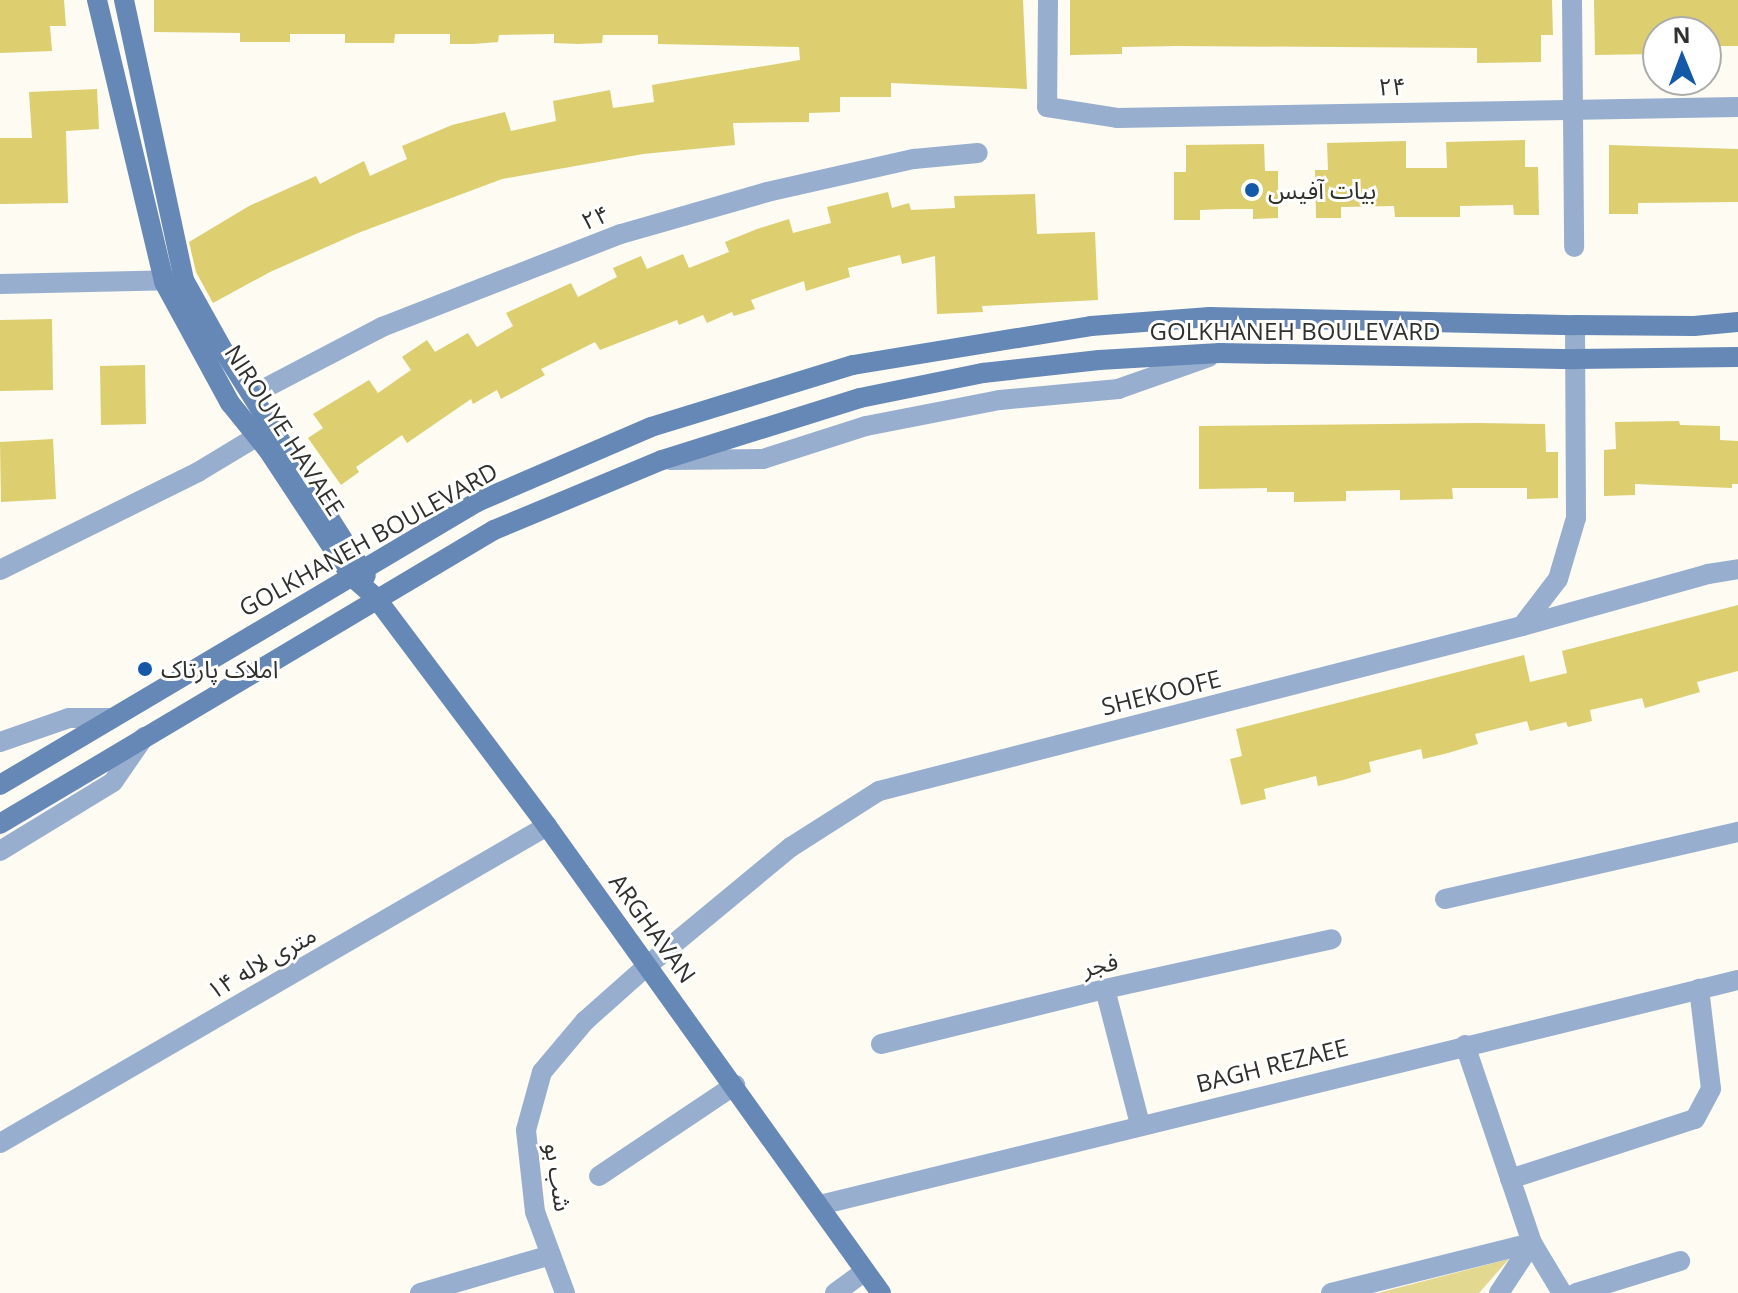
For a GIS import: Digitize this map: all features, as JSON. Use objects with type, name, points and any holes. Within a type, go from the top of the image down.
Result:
[{"type":"main road","name":"NIROUYE HAVAEE","points":[[97,0],[174,281],[230,403],[356,571]]},
{"type":"main road","name":"NIROUYE HAVAEE","points":[[124,0],[174,281],[252,395],[356,571]]},
{"type":"main road","name":"GOLKHANEH BOULEVARD","points":[[0,785],[477,502],[651,427],[853,365],[1091,326],[1210,317],[1575,325],[1694,326],[1738,322]]},
{"type":"main road","name":"GOLKHANEH BOULEVARD","points":[[0,824],[494,530],[662,460],[860,398],[983,373],[1099,360],[1220,353],[1575,359],[1738,357]]},
{"type":"main road","points":[[230,403],[252,395]]},
{"type":"main road","name":"ARGHAVAN","points":[[356,571],[547,826],[881,1293]]},
{"type":"street","name":"۲۴","points":[[1048,0],[1047,107],[1117,118],[1738,107]]},
{"type":"street","points":[[1572,0],[1574,247]]},
{"type":"street","name":"۲۴","points":[[252,395],[382,327],[621,234],[767,192],[899,162],[978,153]]},
{"type":"street","points":[[0,284],[174,281]]},
{"type":"street","points":[[1522,626],[1558,579],[1576,518],[1575,325]]},
{"type":"street","points":[[662,460],[763,459],[881,423],[1000,400],[1118,389],[1220,353]]},
{"type":"street","points":[[0,570],[198,472],[256,437]]},
{"type":"street","name":"SHEKOOFE","points":[[647,966],[791,847],[879,791],[1522,626],[1708,574],[1738,569]]},
{"type":"street","points":[[0,742],[69,718],[111,718]]},
{"type":"street","points":[[0,851],[113,782],[144,737]]},
{"type":"street","name":"۱۴ متری لاله","points":[[0,1143],[547,826]]},
{"type":"street","points":[[1445,899],[1738,832]]},
{"type":"street","name":"فجر","points":[[881,1044],[1105,989],[1332,939]]},
{"type":"street","name":"شب بو","points":[[565,1293],[535,1212],[526,1130],[542,1072],[585,1021],[647,966]]},
{"type":"street","name":"BAGH REZAEE","points":[[820,1205],[1140,1124],[1738,980]]},
{"type":"street","points":[[1105,989],[1140,1124]]},
{"type":"street","points":[[1510,1179],[1695,1119],[1711,1089],[1699,989]]},
{"type":"street","points":[[1465,1045],[1532,1243],[1562,1293]]},
{"type":"street","points":[[599,1176],[735,1085]]},
{"type":"street","points":[[1331,1293],[1532,1243]]},
{"type":"street","points":[[1499,1293],[1532,1243]]},
{"type":"street","points":[[420,1293],[551,1255]]},
{"type":"street","points":[[1576,1293],[1680,1261]]},
{"type":"street","points":[[835,1293],[865,1271]]},
{"type":"shaded area","points":[[1509,1259],[1479,1293],[1378,1293]]},
{"type":"building","points":[[0,0],[64,0],[66,26],[50,26],[52,51],[0,53]]},
{"type":"building","points":[[154,0],[1023,0],[1027,89],[891,83],[891,97],[840,97],[840,112],[809,113],[809,122],[733,123],[735,145],[643,154],[502,179],[358,233],[270,272],[213,303],[196,272],[189,242],[249,206],[316,176],[320,184],[364,161],[370,176],[407,159],[402,146],[452,125],[505,112],[511,131],[556,121],[553,101],[610,90],[613,108],[654,102],[652,85],[800,60],[799,47],[658,44],[658,35],[603,35],[602,43],[554,43],[554,34],[499,35],[498,42],[473,44],[450,44],[450,34],[395,34],[394,43],[345,43],[345,34],[290,34],[290,42],[240,42],[240,33],[154,32]]},
{"type":"building","points":[[1070,0],[1552,0],[1553,35],[1541,35],[1541,62],[1477,63],[1477,48],[1177,46],[1122,47],[1122,54],[1070,55]]},
{"type":"building","points":[[1594,0],[1738,0],[1738,46],[1722,46],[1722,16],[1642,16],[1642,54],[1595,55]]},
{"type":"building","points":[[97,89],[99,129],[66,131],[68,203],[0,204],[0,138],[32,138],[29,92]]},
{"type":"building","points":[[1525,140],[1525,167],[1538,167],[1539,215],[1514,215],[1513,205],[1460,206],[1460,217],[1395,217],[1394,206],[1341,207],[1341,218],[1316,218],[1315,170],[1328,170],[1327,143],[1406,141],[1406,168],[1447,168],[1446,142]]},
{"type":"building","points":[[1264,144],[1265,171],[1278,171],[1278,218],[1253,219],[1253,209],[1227,209],[1200,210],[1200,220],[1174,220],[1174,172],[1186,172],[1186,145]]},
{"type":"building","points":[[1609,145],[1738,149],[1738,202],[1638,203],[1638,214],[1609,214]]},
{"type":"building","points":[[888,192],[892,208],[909,203],[911,210],[955,208],[954,196],[1035,194],[1037,234],[1095,232],[1098,300],[982,306],[983,312],[937,314],[935,256],[902,264],[900,255],[848,268],[850,277],[806,291],[804,281],[751,300],[755,309],[734,316],[732,312],[707,323],[703,315],[679,325],[677,320],[600,350],[595,342],[541,369],[545,375],[501,399],[497,390],[473,404],[471,399],[407,443],[402,435],[356,467],[359,472],[341,485],[308,438],[323,428],[313,414],[369,380],[378,393],[411,370],[402,357],[427,340],[435,352],[468,333],[477,347],[513,326],[506,313],[571,283],[578,297],[617,277],[613,268],[641,256],[647,269],[683,254],[689,268],[729,252],[725,242],[757,229],[789,219],[793,233],[831,223],[827,207]]},
{"type":"building","points":[[52,319],[53,390],[0,391],[0,320]]},
{"type":"building","points":[[145,365],[146,424],[101,425],[100,366]]},
{"type":"building","points":[[1679,421],[1680,425],[1720,426],[1720,440],[1738,441],[1738,484],[1732,484],[1732,488],[1635,484],[1635,495],[1604,496],[1604,450],[1616,449],[1615,422]]},
{"type":"building","points":[[1545,424],[1546,452],[1558,452],[1558,498],[1527,499],[1527,488],[1452,488],[1453,499],[1400,500],[1400,490],[1346,491],[1346,501],[1294,502],[1294,492],[1267,492],[1267,488],[1199,489],[1199,426]]},
{"type":"building","points":[[53,439],[56,499],[1,502],[0,442]]},
{"type":"building","points":[[1738,605],[1738,671],[1697,682],[1700,692],[1645,708],[1642,698],[1590,710],[1592,721],[1568,727],[1566,722],[1530,731],[1527,721],[1475,734],[1478,744],[1448,753],[1423,759],[1421,749],[1369,762],[1371,772],[1343,780],[1318,786],[1316,776],[1264,789],[1266,799],[1241,805],[1230,759],[1242,756],[1236,729],[1524,655],[1530,682],[1567,673],[1562,651]]},
{"type":"place","name":"بیات آفیس","points":[[1252,190]]},
{"type":"place","name":"املاک پارتاک","points":[[145,669]]}]
